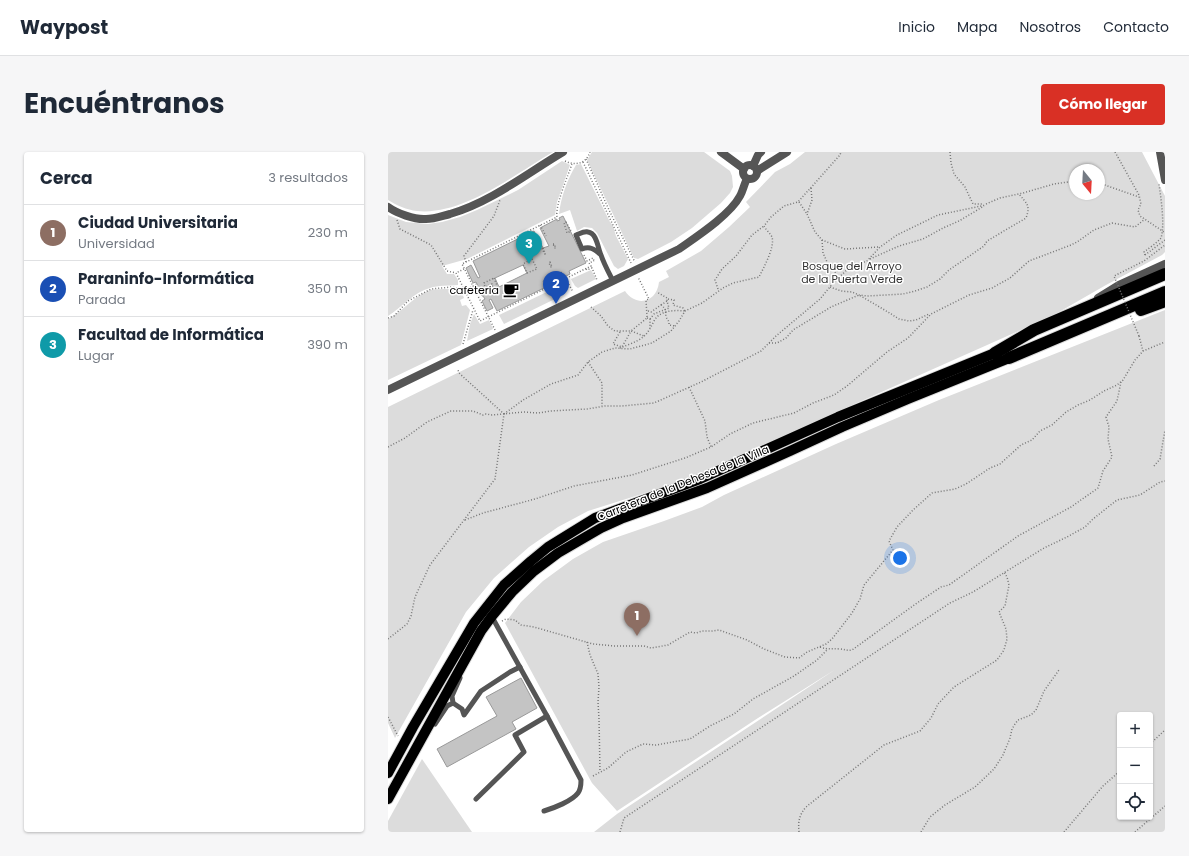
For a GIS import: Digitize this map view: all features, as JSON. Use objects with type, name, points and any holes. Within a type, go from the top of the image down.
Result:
[{"type":"highway","points":[[995,353],[1034,330],[1165,274]]},
{"type":"highway","points":[[995,353],[1165,281]]},
{"type":"highway","points":[[1008,358],[1165,292]]},
{"type":"highway","points":[[1008,358],[1043,348],[1165,301]]},
{"type":"main road","name":"Carretera de la Dehesa de la Villa","points":[[388,773],[474,623],[504,585],[548,547],[595,518],[700,480],[838,417],[995,353]]},
{"type":"main road","name":"Carretera de la Dehesa de la Villa","points":[[388,799],[481,631],[512,592],[534,571],[558,553],[601,528],[623,518],[707,488],[857,420],[1008,358]]},
{"type":"street","points":[[721,152],[744,169]]},
{"type":"street","points":[[746,179],[752,179],[757,174],[755,169],[758,155],[762,152]]},
{"type":"street","points":[[755,169],[787,152]]},
{"type":"street","points":[[1160,152],[1162,181]]},
{"type":"street","points":[[1164,152],[1165,157]]},
{"type":"street","points":[[388,207],[412,217],[424,220],[463,210],[488,199],[562,155]]},
{"type":"street","points":[[388,390],[679,249],[711,225],[736,202],[740,196],[746,179],[743,176],[744,169],[748,165],[755,169]]},
{"type":"street","points":[[1072,313],[1120,285],[1165,264]]},
{"type":"lane","points":[[600,254],[592,248],[587,247],[582,249],[576,235],[588,232],[594,236],[600,254],[613,281]]},
{"type":"lane","points":[[492,616],[581,780],[581,786],[578,794],[564,803],[544,811]]},
{"type":"lane","points":[[481,631],[452,696],[453,703],[462,709],[464,715],[481,691],[520,667]]},
{"type":"lane","points":[[412,756],[447,706],[453,703]]},
{"type":"lane","points":[[476,799],[524,752],[515,735],[547,716]]},
{"type":"path","points":[[562,155],[564,161],[572,164],[586,160],[590,152]]},
{"type":"path","points":[[719,290],[715,280],[722,269],[736,256],[752,235],[764,226],[771,217],[784,206],[798,202],[841,152]]},
{"type":"path","points":[[950,152],[954,174],[965,187],[973,204],[986,205]]},
{"type":"path","points":[[1115,152],[1139,197],[1141,204],[1138,210],[1140,216],[1164,232]]},
{"type":"path","points":[[586,160],[634,260],[640,262]]},
{"type":"path","points":[[583,162],[649,299],[646,300],[647,318]]},
{"type":"path","points":[[496,331],[462,264],[557,217],[559,202],[572,164]]},
{"type":"path","points":[[1162,181],[1165,219],[1164,232],[1160,239],[1144,252],[1145,254],[1165,240]]},
{"type":"path","points":[[388,447],[406,438],[427,422],[451,411],[473,411],[492,415],[524,412],[538,413],[587,409],[602,406],[654,403],[761,351],[820,299],[850,267],[867,262],[870,259],[899,246],[923,239],[1000,198],[1054,184],[1069,182]]},
{"type":"path","points":[[1105,185],[1139,197]]},
{"type":"path","points":[[807,214],[812,200],[811,188]]},
{"type":"path","points":[[769,343],[777,343],[786,338],[793,330],[831,307],[858,295],[886,296],[904,294],[927,287],[984,246],[987,241],[1026,218],[1028,205],[1019,194]]},
{"type":"path","points":[[466,262],[464,256],[494,216],[501,197]]},
{"type":"path","points":[[798,202],[807,214],[815,232],[822,240],[845,249],[880,247]]},
{"type":"path","points":[[870,259],[880,247],[897,235],[938,215],[986,205]]},
{"type":"path","points":[[395,216],[400,229],[431,245],[447,271],[456,273],[464,268]]},
{"type":"path","points":[[830,287],[841,291],[852,292],[899,319],[910,321],[916,320],[969,295],[992,288],[1010,278],[1029,261],[1071,245],[1094,230],[1112,223],[1135,227],[1144,219]]},
{"type":"path","points":[[566,222],[570,231],[567,233],[564,223],[566,222]]},
{"type":"path","points":[[540,225],[546,236]]},
{"type":"path","points":[[650,329],[650,319],[654,314],[672,310],[685,311],[733,283],[759,277],[773,245],[771,236],[764,226]]},
{"type":"path","points":[[822,240],[823,253],[828,264],[834,269],[838,279]]},
{"type":"path","points":[[1143,351],[1139,336],[1114,276],[1144,261],[1165,244]]},
{"type":"path","points":[[456,273],[480,321],[591,266],[589,264],[594,261],[593,258],[587,261],[582,249]]},
{"type":"path","points":[[532,259],[537,269],[527,273],[523,264],[532,259]]},
{"type":"path","points":[[586,268],[587,270],[592,268],[598,282]]},
{"type":"path","points":[[561,272],[574,293]]},
{"type":"path","points":[[494,278],[498,288],[488,293],[486,289],[493,286],[492,284],[485,287],[484,283],[494,278]]},
{"type":"path","points":[[388,318],[394,316],[408,301],[430,289],[452,287],[465,290],[477,284]]},
{"type":"path","points":[[657,292],[667,298],[669,308]]},
{"type":"path","points":[[647,311],[651,312],[667,300],[674,300],[673,305]]},
{"type":"path","points":[[661,305],[666,311],[666,317],[669,325],[675,326]]},
{"type":"path","points":[[673,305],[683,308],[685,311]]},
{"type":"path","points":[[388,639],[407,624],[411,616],[415,597],[430,565],[495,479],[504,414],[523,400],[551,384],[578,374],[588,362],[602,352],[622,347],[644,336],[657,317],[673,305]]},
{"type":"path","points":[[591,307],[601,316],[603,321],[615,331],[631,331],[644,336]]},
{"type":"path","points":[[461,348],[474,308]]},
{"type":"path","points":[[619,348],[630,350],[652,343],[671,330],[679,322],[685,311]]},
{"type":"path","points":[[464,520],[574,486],[632,475],[685,458],[711,447],[730,434],[753,423],[794,413],[813,403],[834,395],[847,386],[887,352],[908,338],[931,314]]},
{"type":"path","points":[[622,347],[631,331],[647,318]]},
{"type":"path","points":[[621,331],[613,344],[622,347]]},
{"type":"path","points":[[502,621],[506,619],[515,620],[521,625],[534,627],[587,642],[615,646],[644,646],[651,648],[668,645],[690,632],[696,633],[702,630],[719,630],[747,640],[764,649],[785,657],[799,658],[807,652],[826,644],[832,638],[852,613],[860,599],[864,584],[893,550],[889,541],[898,527],[913,510],[932,493],[955,489],[966,484],[990,468],[1000,464],[1021,445],[1032,440],[1040,431],[1052,425],[1066,412],[1117,385],[1121,382],[1135,360],[1143,351],[1165,342]]},
{"type":"path","points":[[588,362],[602,383],[602,406]]},
{"type":"path","points":[[458,370],[459,373],[504,414]]},
{"type":"path","points":[[820,647],[827,650],[852,650],[916,603],[941,587],[949,584],[1018,536],[1071,507],[1098,488],[1103,472],[1112,457],[1108,439],[1109,426],[1106,417],[1117,401],[1121,382]]},
{"type":"path","points":[[689,387],[705,421],[707,437],[711,447]]},
{"type":"path","points":[[1154,466],[1160,459],[1165,430]]},
{"type":"path","points":[[620,832],[624,818],[950,603],[973,592],[1044,548],[1084,527],[1117,500],[1140,495],[1160,482],[1165,481]]},
{"type":"path","points":[[799,832],[799,818],[806,807],[884,745],[920,731],[931,718],[938,704],[954,687],[997,660],[1004,650],[1007,640],[1006,630],[999,612],[1005,606],[1009,585],[1004,572]]},
{"type":"path","points":[[587,642],[590,655],[598,674],[600,772]]},
{"type":"path","points":[[593,776],[608,768],[626,752],[643,744],[656,745],[690,739],[710,726],[734,714],[753,699],[794,676],[817,660],[827,650]]},
{"type":"path","points":[[921,832],[930,817],[945,805],[975,786],[994,769],[1005,750],[1015,724],[1018,720],[1031,715],[1036,710],[1044,691],[1059,670]]},
{"type":"path","points":[[388,716],[398,736]]},
{"type":"path","points":[[1153,741],[1165,730]]},
{"type":"path","points":[[1064,832],[1103,786],[1117,774]]},
{"type":"path","points":[[1134,832],[1165,806]]},
{"type":"green space","points":[[388,152],[553,152],[488,192],[470,200],[452,207],[434,211],[417,211],[409,210],[388,200]]},
{"type":"green space","points":[[592,152],[704,152],[730,171],[733,187],[721,203],[692,228],[671,242],[638,259],[634,258],[587,160]]},
{"type":"green space","name":"Bosque del Arroyo de la Puerta Verde","points":[[805,152],[1142,152],[1165,196],[1165,252],[1052,316],[677,483],[588,511],[558,527],[529,547],[494,578],[466,612],[395,738],[388,723],[388,407],[625,291],[635,300],[641,301],[651,298],[655,294],[659,282],[669,277],[666,271],[701,251],[729,227],[750,207],[746,202],[775,172],[790,164]]},
{"type":"green space","points":[[562,161],[570,165],[557,202],[555,215],[467,259],[442,266],[447,274],[454,274],[458,280],[458,285],[436,286],[424,290],[413,296],[388,316],[388,215],[406,222],[428,224],[460,217],[518,190]]},
{"type":"green space","points":[[581,164],[628,259],[624,266],[618,269],[614,266],[597,233],[592,228],[584,227],[577,231],[570,210],[559,214],[563,195],[570,177],[576,165]]},
{"type":"green space","points":[[591,270],[596,279],[578,288],[575,286],[571,279]]},
{"type":"green space","points":[[559,286],[563,293],[561,296],[504,324],[499,315]]},
{"type":"green space","points":[[454,289],[462,293],[464,298],[460,300],[462,306],[466,305],[470,310],[461,345],[388,380],[388,319],[430,290]]},
{"type":"green space","points":[[1165,310],[1165,832],[594,832],[617,814],[836,669],[758,718],[617,811],[592,783],[505,623],[521,602],[543,581],[573,559],[603,542],[702,507],[724,495],[836,444],[939,400]]},
{"type":"green space","points":[[474,314],[480,324],[489,320],[493,329],[467,341],[470,324]]},
{"type":"green space","points":[[422,759],[472,832],[388,832],[388,821]]},
{"type":"building","points":[[563,216],[586,263],[569,271],[570,274],[548,285],[546,279],[543,281],[546,287],[497,311],[491,299],[489,300],[493,308],[487,311],[482,301],[485,299],[476,288],[478,286],[476,282],[473,283],[466,268],[471,265],[478,278],[480,277],[473,261],[534,231],[543,248],[549,246],[540,228],[557,219],[557,221],[560,220],[559,218]],"holes":[[[523,265],[527,273],[499,287],[495,278]]]},
{"type":"building","points":[[521,678],[537,708],[512,722],[516,729],[447,767],[437,749],[497,716],[486,697]]},
{"type":"place","name":"Facultad de Informática","points":[[529,264]]},
{"type":"place","name":"cafeteria","points":[[511,290]]},
{"type":"place","name":"Paraninfo-Informática","points":[[556,304]]},
{"type":"place","name":"Ciudad Universitaria","points":[[637,636]]}]
